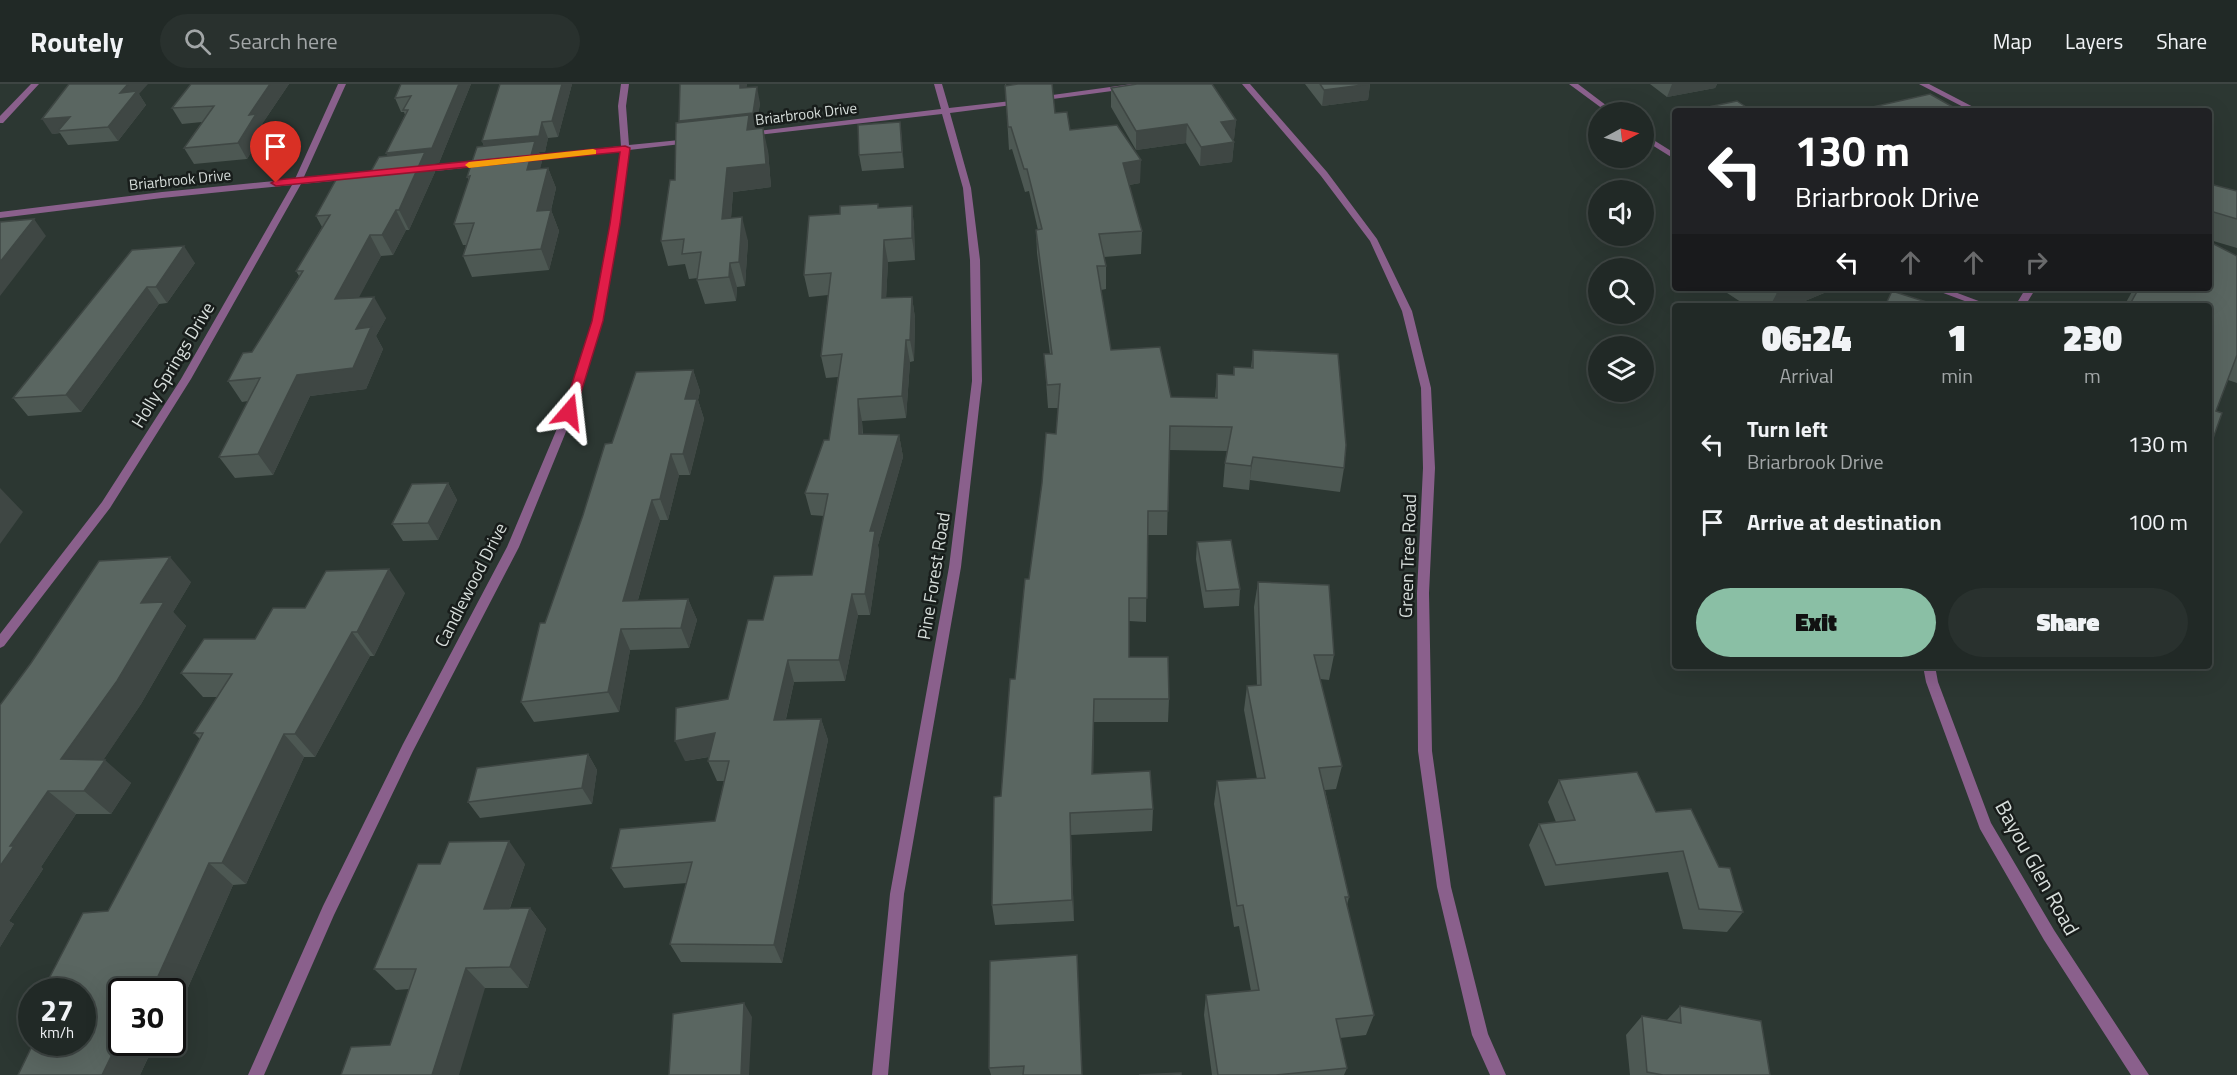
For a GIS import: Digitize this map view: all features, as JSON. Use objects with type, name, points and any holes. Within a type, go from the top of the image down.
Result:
[{"type":"street","points":[[0,121],[35,84]]},
{"type":"street","name":"Holly Springs Drive","points":[[0,643],[112,495],[186,379],[298,181],[342,84]]},
{"type":"street","name":"Candlewood Drive","points":[[256,1075],[333,901],[408,748],[513,547],[569,412],[598,321],[615,224],[625,148],[622,106],[625,84]]},
{"type":"street","name":"Pine Forest Road","points":[[880,1075],[897,894],[956,567],[978,381],[975,260],[967,188],[938,84]]},
{"type":"street","name":"Briarbrook Drive","points":[[740,135],[947,112],[1149,84]]},
{"type":"street","name":"Green Tree Road","points":[[1246,84],[1324,174],[1374,241],[1407,311],[1426,388],[1429,457],[1423,593],[1425,751],[1444,888],[1480,1035],[1498,1075]]},
{"type":"street","points":[[1573,84],[1597,102]]},
{"type":"street","points":[[1923,84],[1971,108]]},
{"type":"street","points":[[520,160],[694,140]]},
{"type":"street","points":[[1654,143],[1672,155]]},
{"type":"street","points":[[403,171],[496,162]]},
{"type":"street","name":"Briarbrook Drive","points":[[0,215],[391,172]]},
{"type":"street","points":[[1944,291],[1978,303]]},
{"type":"street","name":"Bayou Glen Road","points":[[1930,669],[1932,682],[1985,825],[2049,934],[2141,1075]]},
{"type":"building","points":[[69,84],[128,84],[120,93],[137,91],[108,127],[58,131],[70,117],[42,119]]},
{"type":"building","points":[[191,84],[270,84],[249,115],[256,114],[238,143],[184,148],[214,106],[172,108]]},
{"type":"building","points":[[401,84],[459,84],[432,148],[386,153],[408,110],[403,110],[411,96],[395,98]]},
{"type":"building","points":[[500,84],[562,84],[552,121],[542,122],[539,136],[482,141]]},
{"type":"building","points":[[680,84],[740,84],[740,88],[757,87],[753,113],[679,121]]},
{"type":"building","points":[[1052,84],[1055,113],[1067,112],[1070,130],[1117,125],[1141,160],[1123,163],[1142,231],[1099,234],[1106,266],[1097,266],[1111,350],[1160,347],[1171,397],[1217,398],[1217,374],[1234,375],[1234,367],[1253,368],[1253,350],[1338,354],[1346,445],[1344,468],[1253,457],[1251,466],[1225,463],[1232,427],[1170,426],[1168,511],[1148,511],[1147,598],[1129,598],[1129,657],[1168,657],[1169,699],[1094,699],[1092,774],[1150,771],[1153,809],[1070,813],[1072,900],[992,905],[994,797],[1001,796],[1010,679],[1015,679],[1025,579],[1029,579],[1042,483],[1046,433],[1056,434],[1060,384],[1047,385],[1044,354],[1052,354],[1036,230],[1042,229],[1027,169],[1024,169],[1011,127],[1008,127],[1005,86]]},
{"type":"building","points":[[1137,84],[1212,84],[1236,120],[1221,122],[1234,142],[1201,147],[1187,124],[1136,131],[1111,88]]},
{"type":"building","points":[[1320,84],[1370,84],[1324,90]]},
{"type":"building","points":[[1930,94],[1955,108],[1868,108]]},
{"type":"building","points":[[1737,101],[1748,108],[1704,108]]},
{"type":"building","points":[[749,115],[747,130],[763,128],[766,164],[727,168],[722,219],[742,217],[739,262],[730,263],[729,277],[697,280],[701,252],[682,254],[684,239],[661,241],[670,180],[675,180],[676,123]]},
{"type":"building","points":[[900,122],[902,152],[859,155],[858,125]]},
{"type":"building","points":[[535,141],[527,170],[548,168],[537,211],[551,210],[541,249],[463,256],[474,223],[454,224],[477,147]]},
{"type":"building","points":[[425,152],[399,210],[396,210],[382,235],[370,235],[335,299],[374,297],[356,329],[371,327],[353,368],[297,375],[258,454],[219,457],[260,378],[228,381],[243,353],[252,352],[303,271],[296,271],[330,215],[316,216],[337,178],[369,175],[379,157]]},
{"type":"building","points":[[2212,185],[2237,191],[2237,219],[2212,212]]},
{"type":"building","points":[[878,204],[878,208],[912,206],[912,238],[884,240],[882,298],[912,297],[910,340],[906,340],[902,396],[858,399],[859,434],[899,435],[870,531],[875,531],[865,594],[852,594],[839,660],[788,660],[774,720],[821,719],[774,945],[670,944],[692,862],[611,868],[620,829],[715,821],[729,761],[708,761],[715,733],[675,741],[676,708],[728,699],[748,620],[763,620],[774,576],[812,575],[828,494],[805,493],[824,440],[829,440],[842,354],[821,356],[831,273],[804,275],[809,216],[840,214],[840,206]]},
{"type":"building","points":[[34,219],[0,262],[0,222]]},
{"type":"building","points":[[2212,243],[2237,256],[2237,355],[2216,411],[2222,413],[2212,441],[2212,303],[2131,303],[2137,291],[2212,291]]},
{"type":"building","points":[[184,246],[156,287],[147,287],[66,395],[13,398],[132,250]]},
{"type":"building","points":[[1892,291],[1930,303],[1886,303]]},
{"type":"building","points":[[693,370],[685,399],[697,399],[683,454],[671,454],[660,499],[652,500],[623,601],[688,599],[681,628],[621,629],[608,692],[521,702],[540,623],[545,623],[605,444],[612,443],[636,372]]},
{"type":"building","points":[[448,483],[428,523],[392,524],[412,484]]},
{"type":"building","points":[[1231,540],[1240,589],[1206,591],[1197,542]]},
{"type":"building","points":[[170,557],[141,603],[164,602],[117,681],[61,759],[105,760],[84,791],[48,791],[10,846],[14,846],[0,866],[0,705],[99,561]]},
{"type":"building","points":[[389,569],[357,632],[352,632],[295,734],[284,734],[222,863],[209,863],[157,978],[108,978],[108,1056],[111,1056],[102,1075],[18,1075],[27,1056],[96,1056],[96,978],[49,978],[83,913],[108,911],[203,733],[194,733],[232,674],[181,673],[204,639],[255,639],[273,608],[305,608],[326,571]]},
{"type":"building","points":[[1258,582],[1329,585],[1334,655],[1314,655],[1342,766],[1319,768],[1349,897],[1345,897],[1374,1015],[1336,1019],[1347,1068],[1276,1075],[1218,1075],[1206,995],[1259,990],[1243,905],[1237,906],[1217,781],[1265,778],[1247,686],[1261,685]]},
{"type":"building","points":[[588,754],[582,788],[468,802],[477,768]]},
{"type":"building","points":[[1637,772],[1656,812],[1691,809],[1719,867],[1730,868],[1743,912],[1699,909],[1683,851],[1556,865],[1539,824],[1575,820],[1559,780]]},
{"type":"building","points":[[509,841],[484,909],[530,908],[510,967],[466,968],[432,1075],[341,1075],[351,1047],[390,1045],[416,969],[374,969],[418,864],[440,864],[449,842]]},
{"type":"building","points":[[1077,955],[1082,1075],[1023,1075],[1024,1066],[989,1068],[990,961]]},
{"type":"building","points":[[744,1003],[741,1075],[669,1075],[673,1014]]},
{"type":"building","points":[[1680,1006],[1761,1021],[1770,1075],[1663,1075],[1647,1072],[1642,1016],[1681,1023]]},
{"type":"building","points":[[1181,1073],[1181,1075],[1139,1075]]},
{"type":"slow traffic","points":[[469,165],[593,152]]},
{"type":"route","points":[[276,183],[625,148],[615,224],[598,321],[569,412]]}]
